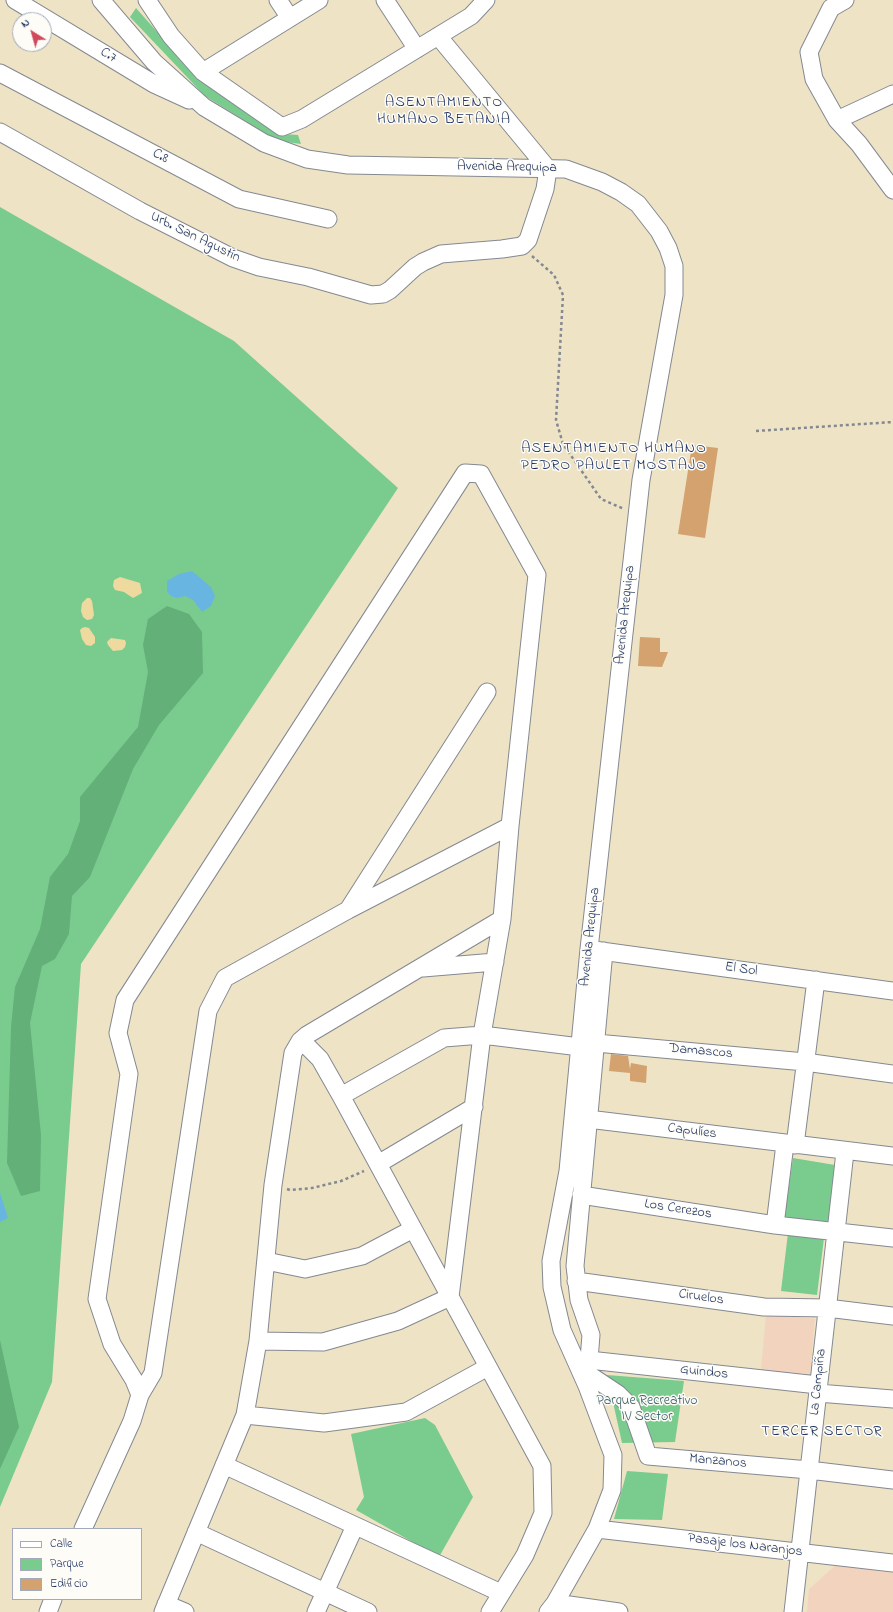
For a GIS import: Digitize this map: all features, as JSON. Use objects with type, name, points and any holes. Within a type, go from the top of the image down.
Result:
[{"type":"street","name":"C.7","points":[[14,0],[154,84],[204,107]]},
{"type":"street","name":"Avenida Arequipa","points":[[101,0],[154,62],[204,107],[264,143],[307,159],[348,164],[566,169],[602,182],[638,204],[659,231],[668,248],[674,266],[674,295],[640,480],[588,1045],[568,1171],[551,1261],[552,1287],[562,1330],[588,1374],[613,1455],[612,1490],[597,1528],[556,1608]]},
{"type":"street","points":[[147,0],[171,36],[203,72],[282,127],[302,119],[438,36],[470,16],[486,0]]},
{"type":"street","points":[[278,0],[290,18]]},
{"type":"street","points":[[203,72],[319,0]]},
{"type":"street","points":[[385,0],[416,49]]},
{"type":"street","points":[[845,0],[832,8],[810,52],[814,79],[837,120],[859,144],[893,190]]},
{"type":"street","points":[[438,36],[548,169],[545,189],[528,240],[522,246]]},
{"type":"street","name":"C.8","points":[[0,73],[239,199],[328,219]]},
{"type":"street","points":[[837,120],[893,94]]},
{"type":"street","name":"Urb. San Agustín","points":[[0,132],[140,211],[233,258],[259,267],[308,277],[371,295],[383,294],[390,290],[423,262],[441,254],[502,250],[522,246]]},
{"type":"street","points":[[140,1395],[134,1380],[112,1344],[97,1299],[129,1074],[118,1033],[125,1000],[465,473],[481,474],[537,575],[510,826],[502,919],[482,1036],[450,1297]]},
{"type":"street","points":[[348,910],[487,692]]},
{"type":"street","points":[[83,1528],[132,1421],[140,1395],[153,1373],[208,1010],[225,978],[348,910],[510,826]]},
{"type":"street","points":[[185,1612],[164,1608],[245,1415],[258,1342],[273,1185],[293,1053],[300,1041],[307,1035],[502,919]]},
{"type":"street","name":"El Sol","points":[[597,950],[893,991]]},
{"type":"street","points":[[419,969],[495,962]]},
{"type":"street","points":[[775,1225],[805,1062],[816,980]]},
{"type":"street","name":"Damascos","points":[[341,1096],[444,1038],[482,1036],[805,1062],[893,1074]]},
{"type":"street","points":[[300,1041],[320,1059],[542,1466],[543,1513],[524,1555],[490,1612]]},
{"type":"street","points":[[588,1045],[588,1119],[575,1266],[579,1300],[592,1335],[588,1374]]},
{"type":"street","points":[[378,1164],[474,1107]]},
{"type":"street","name":"Capulíes","points":[[588,1119],[845,1152],[893,1156]]},
{"type":"street","name":"La Campiña","points":[[793,1612],[845,1152]]},
{"type":"street","name":"Los Cerezos","points":[[581,1195],[775,1225],[893,1238]]},
{"type":"street","points":[[266,1261],[304,1269],[362,1256],[413,1229]]},
{"type":"street","name":"Ciruelos","points":[[576,1281],[764,1307],[827,1308],[893,1316]]},
{"type":"street","points":[[258,1342],[323,1342],[398,1321],[450,1297]]},
{"type":"street","points":[[245,1415],[324,1424],[406,1412],[488,1367]]},
{"type":"street","name":"Guindos","points":[[588,1374],[818,1389],[893,1399]]},
{"type":"street","name":"Manzanos","points":[[588,1374],[618,1394],[631,1407],[648,1456],[809,1470],[893,1480]]},
{"type":"street","points":[[224,1465],[501,1593]]},
{"type":"street","points":[[316,1612],[355,1526]]},
{"type":"street","name":"Pasaje los Naranjos","points":[[597,1528],[893,1563]]},
{"type":"street","points":[[196,1532],[368,1612]]},
{"type":"street","points":[[48,1612],[53,1600]]},
{"type":"street","points":[[556,1608],[619,1612]]},
{"type":"path","points":[[522,246],[554,275],[563,294],[556,420],[562,444],[601,499],[637,514]]},
{"type":"path","points":[[756,431],[893,422]]},
{"type":"path","points":[[273,1185],[290,1190],[312,1188],[341,1182],[378,1164]]},
{"type":"shaded area","points":[[766,1314],[815,1319],[810,1374],[761,1370]]},
{"type":"shaded area","points":[[836,1565],[893,1573],[893,1612],[807,1612],[809,1589]]},
{"type":"green space","points":[[136,8],[199,79],[283,134],[298,135],[301,144],[278,141],[205,96],[130,17]]},
{"type":"green space","points":[[0,207],[234,341],[398,488],[81,964],[52,1382],[0,1507]]},
{"type":"green space","points":[[167,606],[189,614],[202,632],[203,673],[159,725],[133,769],[90,877],[72,896],[69,934],[55,959],[42,966],[30,1023],[41,1135],[40,1191],[21,1196],[7,1163],[11,1027],[15,987],[40,929],[50,877],[68,854],[80,821],[80,797],[138,727],[148,672],[143,645],[148,619]]},
{"type":"green space","points":[[793,1158],[835,1165],[830,1226],[784,1221]]},
{"type":"green space","points":[[788,1233],[824,1238],[817,1295],[781,1291]]},
{"type":"green space","points":[[0,1340],[19,1427],[0,1469]]},
{"type":"green space","name":"Parque Recreativo IV Sector","points":[[607,1375],[684,1381],[675,1442],[622,1443]]},
{"type":"green space","points":[[425,1418],[435,1425],[473,1497],[439,1557],[356,1510],[364,1497],[351,1434]]},
{"type":"green space","points":[[627,1471],[668,1474],[662,1520],[614,1519]]},
{"type":"sand","points":[[120,577],[140,583],[142,593],[133,598],[124,592],[115,590],[113,586],[114,580]]},
{"type":"sand","points":[[87,598],[90,598],[92,601],[94,615],[92,619],[87,620],[83,617],[81,611],[82,603]]},
{"type":"sand","points":[[85,627],[89,628],[95,637],[95,643],[91,646],[86,645],[82,639],[80,630]]},
{"type":"sand","points":[[111,638],[125,640],[125,647],[122,650],[113,651],[107,642]]},
{"type":"water","points":[[192,571],[211,587],[215,596],[211,606],[202,612],[193,600],[185,596],[177,598],[171,596],[167,592],[167,581],[179,574]]},
{"type":"water","points":[[0,1193],[8,1218],[0,1222]]},
{"type":"building","points":[[692,445],[718,448],[705,538],[678,534]]},
{"type":"building","points":[[640,637],[660,638],[660,652],[668,652],[662,667],[638,666]]},
{"type":"building","points":[[611,1054],[628,1056],[630,1069],[631,1063],[647,1066],[646,1083],[630,1081],[630,1073],[609,1071]]},
{"type":"district","name":"ASENTAMIENTO HUMANO BETANIA","points":[[444,112]]},
{"type":"district","name":"ASENTAMIENTO HUMANO PEDRO PAULET MOSTAJO","points":[[614,458]]},
{"type":"district","name":"TERCER SECTOR","points":[[822,1433]]}]
